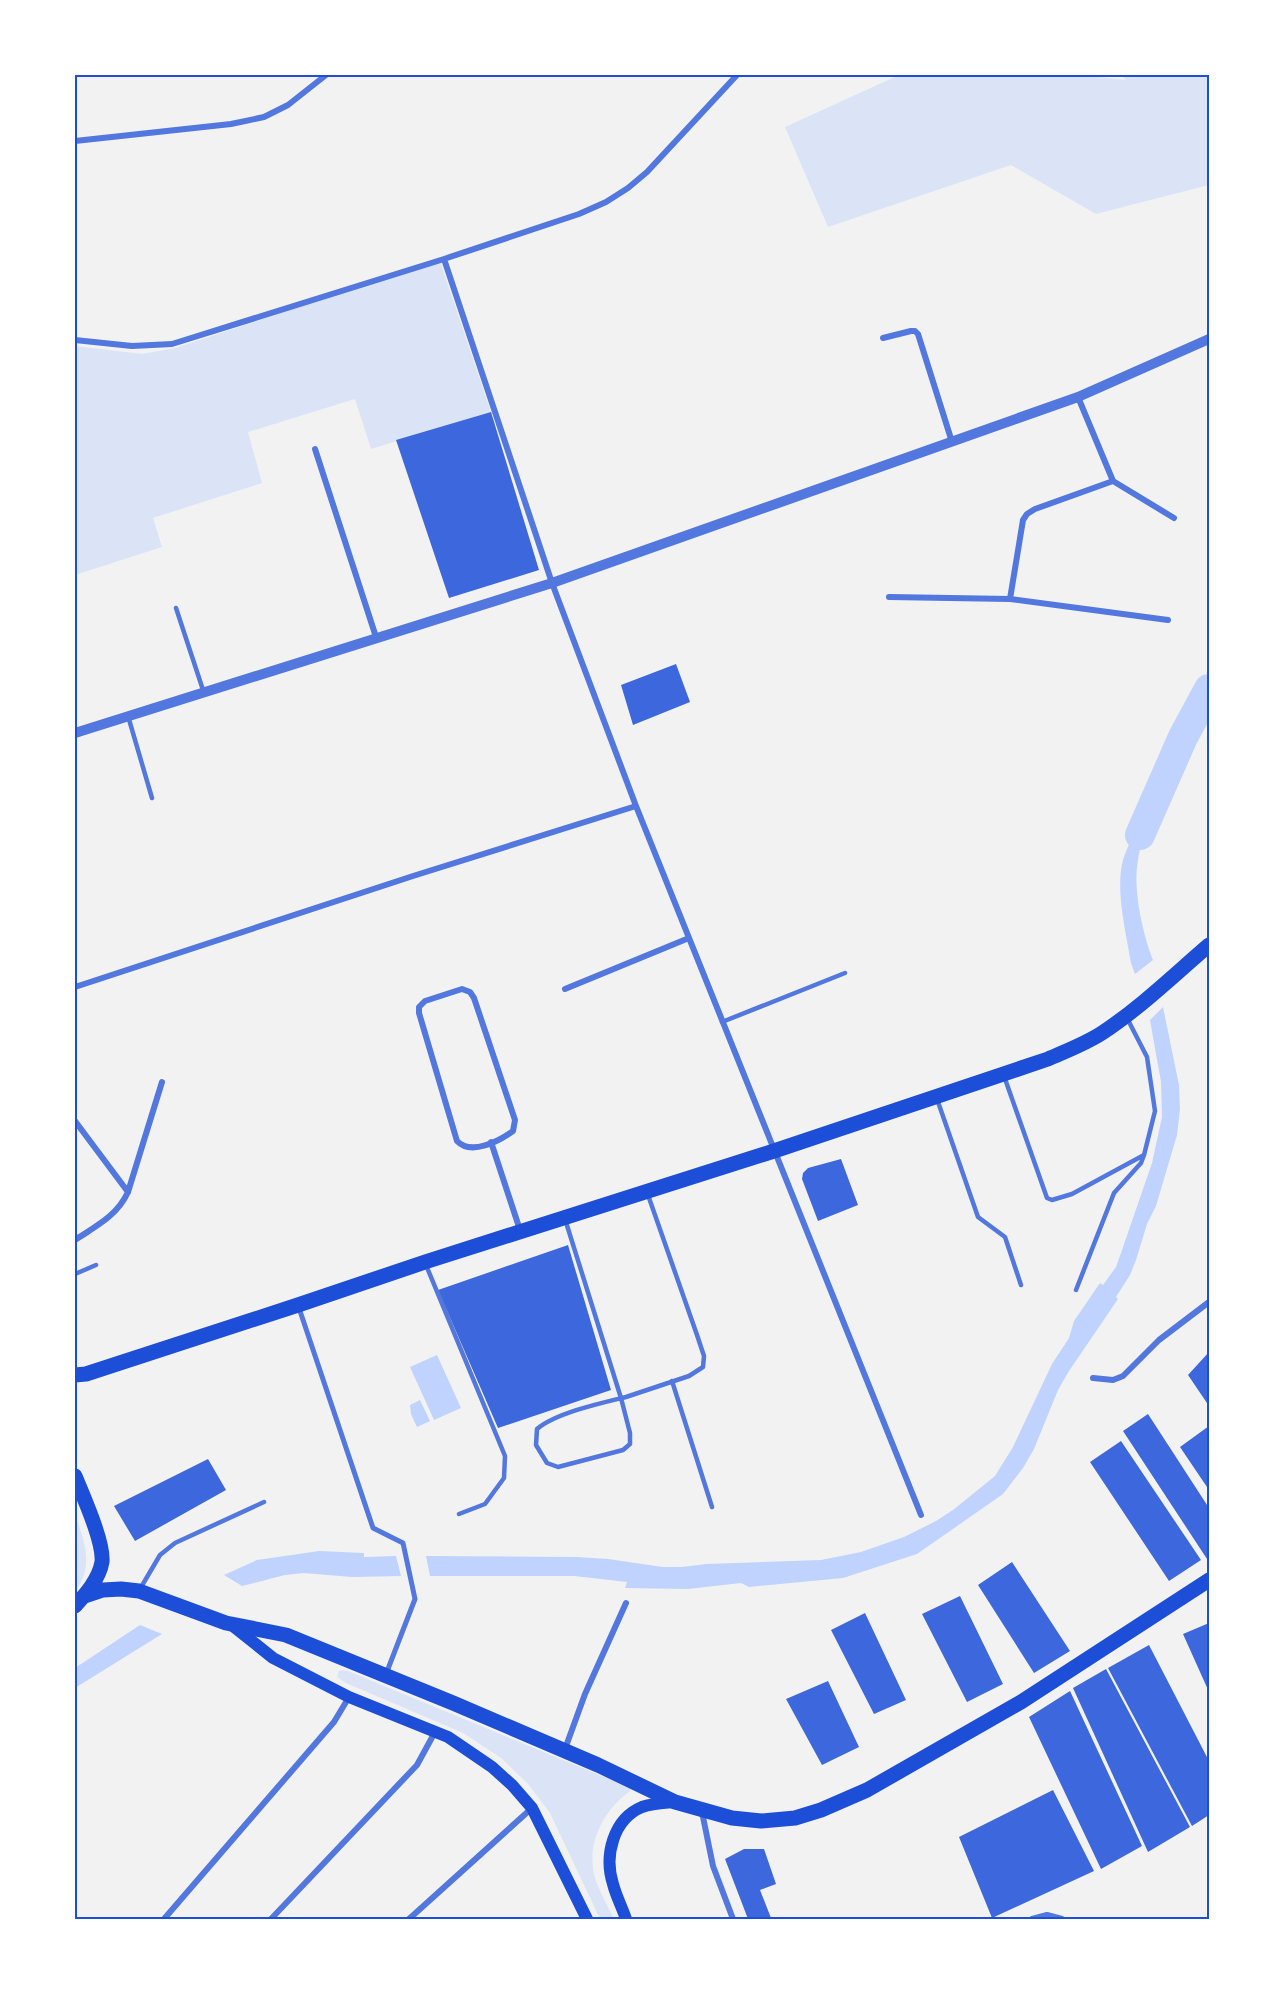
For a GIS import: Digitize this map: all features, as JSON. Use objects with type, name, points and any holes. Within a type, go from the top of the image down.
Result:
[{"type":"main road","points":[[75,1387],[81,1374],[774,1151],[1048,1059],[1102,1033],[1209,945]]},
{"type":"main road","points":[[75,1476],[102,1554],[100,1569],[80,1601]]},
{"type":"main road","points":[[80,1601],[103,1590],[139,1591],[233,1626],[286,1635],[619,1774],[675,1802],[732,1818],[761,1821],[795,1818],[821,1810],[867,1790],[1021,1702],[1209,1580]]},
{"type":"main road","points":[[233,1626],[273,1658],[349,1697],[435,1731],[464,1747],[492,1767],[532,1808],[586,1918]]},
{"type":"main road","points":[[626,1919],[612,1883],[609,1857],[611,1844],[620,1826],[633,1812],[656,1804],[675,1802]]},
{"type":"street","points":[[75,141],[231,124],[264,117],[288,105],[326,75]]},
{"type":"street","points":[[75,340],[132,346],[172,344],[579,214],[606,202],[647,172],[737,75]]},
{"type":"street","points":[[444,259],[552,583],[636,806],[921,1515]]},
{"type":"street","points":[[883,338],[911,331],[918,334],[952,442]]},
{"type":"street","points":[[75,732],[552,583],[1078,397],[1209,339]]},
{"type":"street","points":[[1078,397],[1113,481],[1174,518]]},
{"type":"street","points":[[315,449],[376,637]]},
{"type":"street","points":[[1010,599],[1020,529],[1027,514],[1035,509],[1113,481]]},
{"type":"street","points":[[889,597],[1010,599],[1168,620]]},
{"type":"street","points":[[75,987],[413,876],[636,806]]},
{"type":"street","points":[[565,989],[689,938]]},
{"type":"street","points":[[462,989],[470,992],[474,998],[515,1120],[513,1131],[491,1142],[471,1149],[462,1146],[457,1141],[419,1012],[425,1001],[462,989]]},
{"type":"street","points":[[75,1240],[114,1215],[123,1202],[162,1082]]},
{"type":"street","points":[[75,1121],[128,1192]]},
{"type":"street","points":[[491,1142],[521,1232]]},
{"type":"street","points":[[1093,1378],[1113,1380],[1124,1376],[1159,1340],[1209,1302]]},
{"type":"street","points":[[298,1305],[373,1528],[403,1543],[416,1599],[385,1676]]},
{"type":"street","points":[[564,1751],[585,1694],[626,1603]]},
{"type":"street","points":[[164,1919],[334,1722],[349,1697]]},
{"type":"street","points":[[271,1919],[417,1765],[435,1731]]},
{"type":"street","points":[[409,1919],[532,1808]]},
{"type":"street","points":[[702,1811],[713,1866],[734,1919]]},
{"type":"street","points":[[1032,1919],[1047,1915],[1062,1919]]},
{"type":"lane","points":[[176,608],[204,693]]},
{"type":"lane","points":[[128,716],[152,798]]},
{"type":"lane","points":[[723,1022],[845,973]]},
{"type":"lane","points":[[1076,1290],[1114,1193],[1141,1163],[1155,1111],[1147,1057],[1125,1015]]},
{"type":"lane","points":[[1003,1074],[1047,1197],[1052,1200],[1072,1194],[1144,1155]]},
{"type":"lane","points":[[936,1097],[978,1217],[1005,1237],[1022,1285]]},
{"type":"lane","points":[[564,1219],[621,1398],[630,1433],[630,1444],[623,1450],[558,1467],[547,1463],[536,1445],[537,1429],[547,1421],[621,1398],[689,1376],[703,1367],[704,1356],[647,1192]]},
{"type":"lane","points":[[425,1262],[505,1456],[504,1478],[485,1504],[459,1514]]},
{"type":"lane","points":[[75,1274],[96,1265]]},
{"type":"lane","points":[[672,1381],[712,1507]]},
{"type":"lane","points":[[139,1591],[160,1555],[175,1543],[264,1502]]},
{"type":"shaded area","points":[[899,75],[1080,75],[1126,80],[1122,75],[1209,75],[1209,185],[1096,214],[1011,165],[828,227],[785,127]]},
{"type":"shaded area","points":[[440,261],[491,412],[371,449],[355,399],[248,432],[262,483],[153,518],[162,547],[75,575],[75,346],[142,354],[175,348]]},
{"type":"shaded area","points":[[75,1513],[86,1553],[86,1563],[85,1572],[75,1592]]},
{"type":"shaded area","points":[[342,1670],[631,1788],[604,1819],[594,1842],[592,1855],[596,1881],[614,1919],[600,1919],[550,1813],[528,1784],[501,1758],[463,1733],[346,1683],[337,1677],[339,1671]]},
{"type":"water","points":[[1156,798],[1140,850],[1136,878],[1140,914],[1153,960],[1135,974],[1122,911],[1121,872],[1129,844]]},
{"type":"water","points":[[1163,1007],[1179,1085],[1180,1109],[1177,1135],[1156,1206],[1147,1224],[1130,1275],[1116,1297],[1118,1299],[1069,1371],[1058,1390],[1034,1449],[1003,1494],[917,1554],[843,1578],[749,1587],[741,1583],[688,1589],[625,1588],[627,1582],[574,1576],[430,1576],[426,1556],[577,1557],[663,1567],[821,1560],[861,1552],[904,1537],[953,1510],[995,1476],[1013,1447],[1052,1364],[1069,1338],[1074,1321],[1100,1283],[1103,1285],[1116,1267],[1152,1163],[1162,1117],[1161,1082],[1150,1020]]},
{"type":"water","points":[[437,1355],[461,1408],[434,1420],[410,1367]]},
{"type":"water","points":[[420,1400],[430,1421],[417,1427],[410,1405]]},
{"type":"water","points":[[319,1551],[364,1553],[364,1557],[396,1556],[401,1576],[352,1577],[304,1573],[285,1575],[242,1586],[224,1575],[257,1560]]},
{"type":"water","points":[[140,1625],[162,1634],[75,1688],[75,1668]]},
{"type":"building","points":[[491,412],[539,570],[449,598],[396,440]]},
{"type":"building","points":[[676,664],[690,702],[633,725],[621,685]]},
{"type":"building","points":[[841,1159],[858,1205],[818,1221],[802,1179],[803,1173],[808,1168]]},
{"type":"building","points":[[568,1245],[611,1390],[498,1428],[438,1290]]},
{"type":"building","points":[[1209,1352],[1209,1406],[1188,1375]]},
{"type":"building","points":[[1148,1414],[1209,1508],[1209,1562],[1123,1431]]},
{"type":"building","points":[[1209,1426],[1209,1490],[1180,1447]]},
{"type":"building","points":[[1121,1441],[1201,1560],[1169,1581],[1090,1462]]},
{"type":"building","points":[[208,1459],[226,1490],[135,1541],[114,1506]]},
{"type":"building","points":[[1012,1562],[1070,1651],[1034,1673],[978,1585]]},
{"type":"building","points":[[960,1596],[1003,1684],[967,1702],[922,1614]]},
{"type":"building","points":[[865,1613],[906,1700],[874,1714],[831,1630]]},
{"type":"building","points":[[1209,1623],[1209,1692],[1183,1634]]},
{"type":"building","points":[[1149,1645],[1209,1761],[1209,1815],[1192,1826],[1108,1668]]},
{"type":"building","points":[[1106,1669],[1190,1827],[1148,1852],[1073,1688]]},
{"type":"building","points":[[828,1681],[859,1747],[822,1765],[786,1699]]},
{"type":"building","points":[[1070,1691],[1142,1846],[1101,1869],[1029,1717]]},
{"type":"building","points":[[1053,1790],[1094,1871],[992,1918],[959,1837]]},
{"type":"building","points":[[744,1849],[764,1849],[776,1884],[760,1890],[771,1918],[769,1919],[748,1919],[725,1859]]},
{"type":"waterway","points":[[1140,835],[1183,737],[1209,689]]}]
